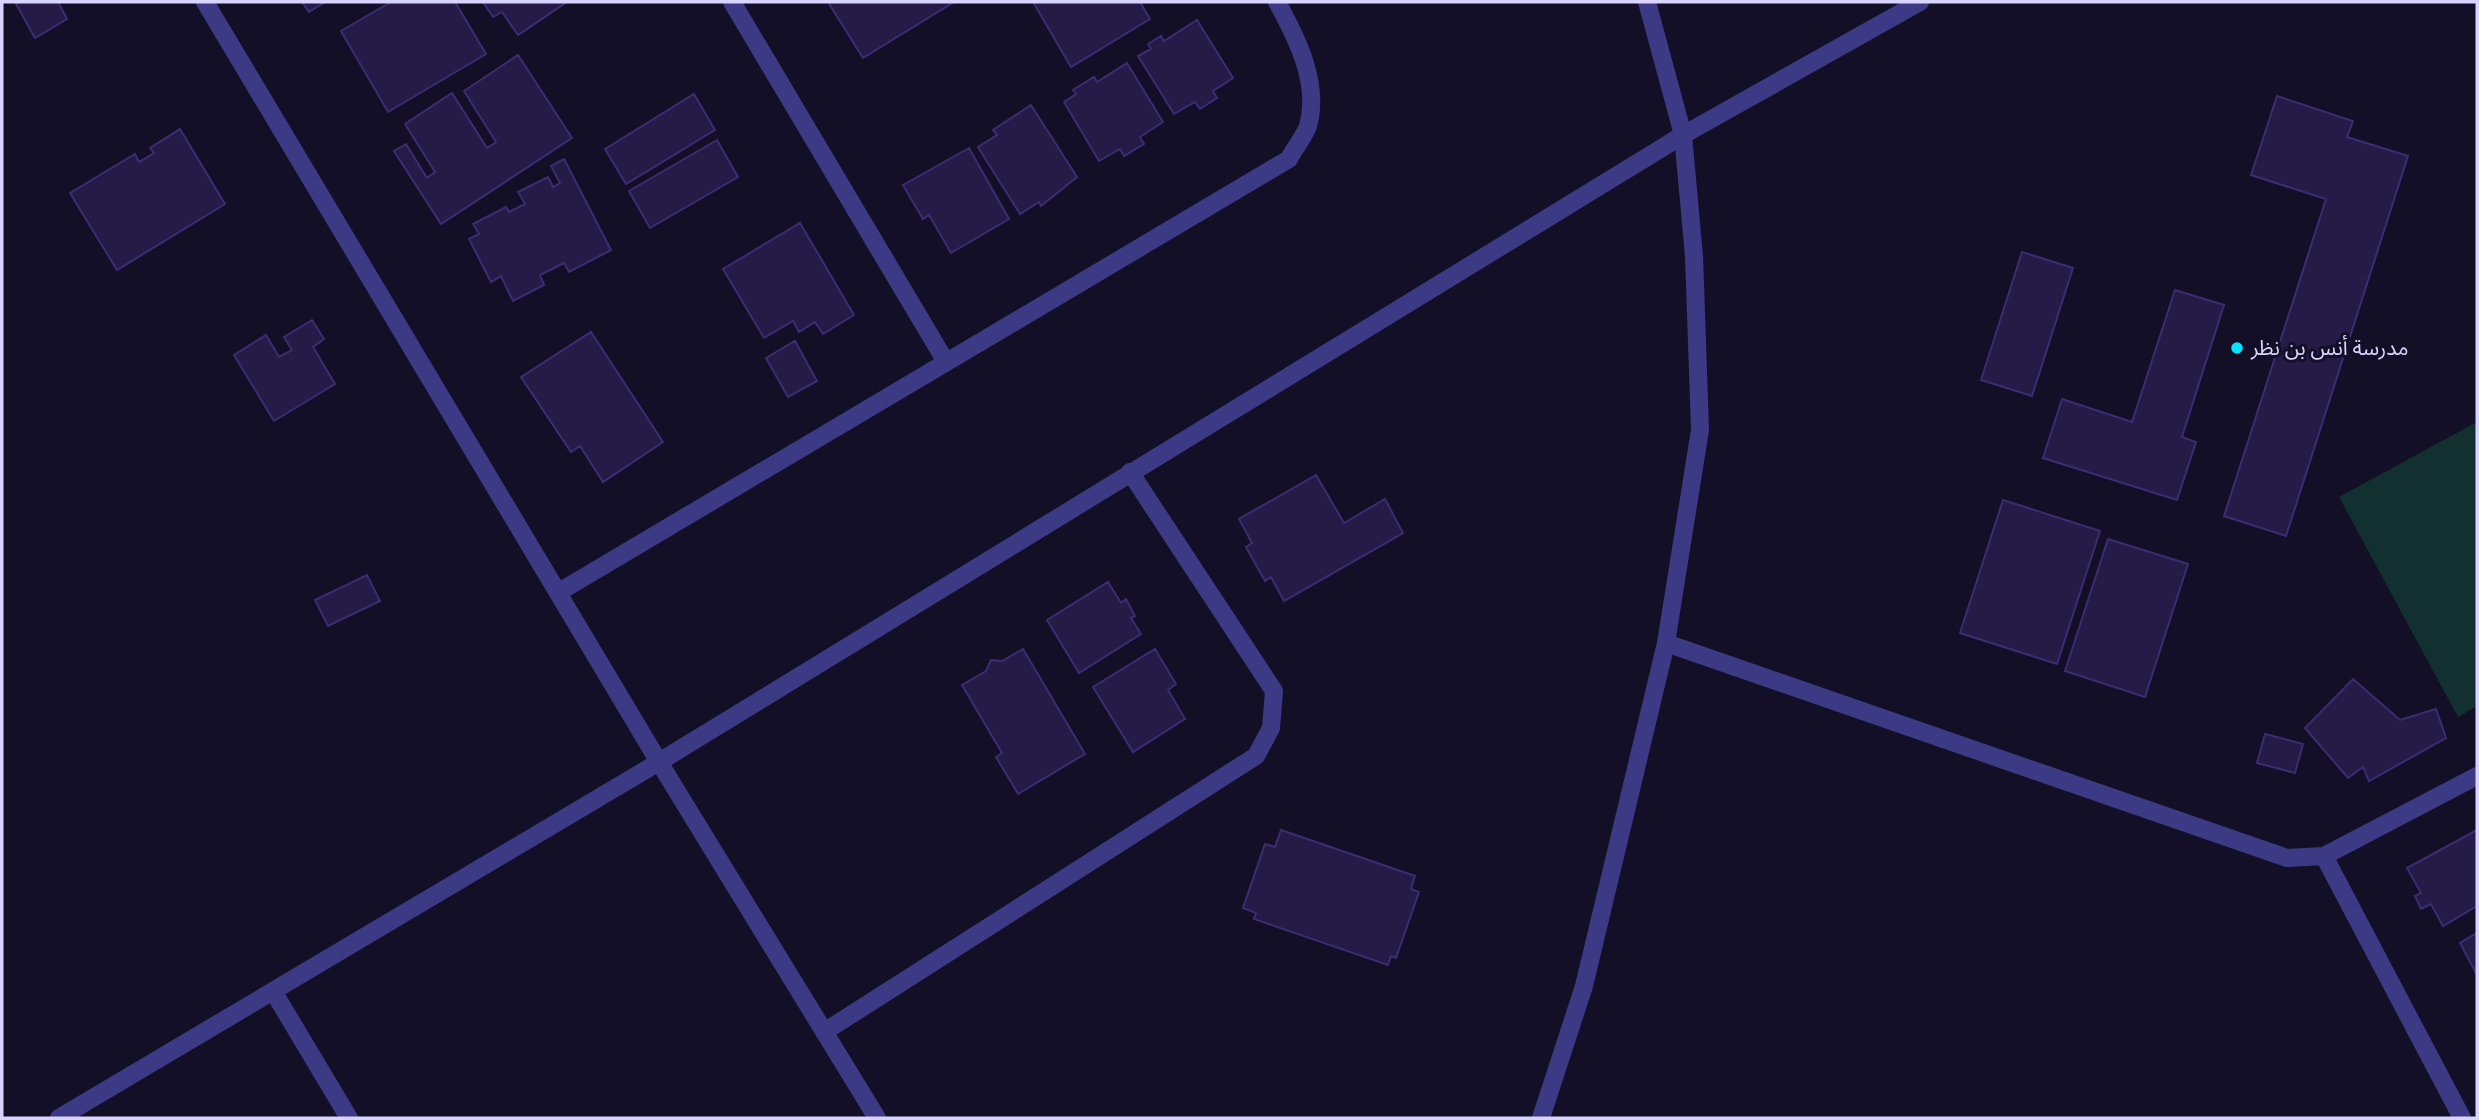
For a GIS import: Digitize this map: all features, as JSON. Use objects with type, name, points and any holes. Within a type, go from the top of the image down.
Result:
[{"type":"street","points":[[205,2],[659,762],[877,1118]]},
{"type":"street","points":[[732,2],[946,362]]},
{"type":"street","points":[[559,593],[1289,159],[1308,126],[1310,77],[1293,31],[1277,2]]},
{"type":"street","points":[[1541,1118],[1584,986],[1666,643],[1700,430],[1694,256],[1683,135],[1647,2]]},
{"type":"street","points":[[59,1118],[659,762],[1683,135],[1920,2]]},
{"type":"street","points":[[824,1032],[1256,756],[1271,728],[1274,691],[1130,472]]},
{"type":"street","points":[[1666,643],[2287,858],[2324,856],[2477,776]]},
{"type":"street","points":[[2324,856],[2462,1118]]},
{"type":"street","points":[[273,991],[349,1118]]},
{"type":"green space","points":[[2475,423],[2477,706],[2458,717],[2339,497]]},
{"type":"building","points":[[58,2],[67,19],[35,38],[16,4]]},
{"type":"building","points":[[302,2],[325,2],[309,12]]},
{"type":"building","points":[[391,2],[455,2],[486,54],[388,112],[341,31]]},
{"type":"building","points":[[483,2],[567,2],[518,35],[502,12],[493,17]]},
{"type":"building","points":[[828,2],[954,2],[863,58]]},
{"type":"building","points":[[1033,2],[1140,2],[1150,19],[1071,67]]},
{"type":"building","points":[[1197,20],[1233,78],[1213,91],[1217,98],[1200,109],[1195,102],[1174,114],[1138,56],[1151,49],[1148,44],[1161,36],[1164,41]]},
{"type":"building","points":[[518,55],[572,138],[441,224],[394,151],[406,144],[427,178],[435,172],[405,124],[452,93],[487,148],[496,142],[464,91]]},
{"type":"building","points":[[1127,63],[1163,122],[1140,137],[1144,144],[1124,156],[1120,149],[1099,161],[1064,102],[1076,94],[1073,90],[1094,77],[1097,82]]},
{"type":"building","points":[[694,94],[715,130],[626,184],[605,149]]},
{"type":"building","points":[[2277,96],[2353,121],[2347,137],[2408,156],[2286,536],[2224,516],[2326,199],[2251,175]]},
{"type":"building","points":[[1031,105],[1077,177],[1041,206],[1039,202],[1020,214],[978,147],[997,135],[993,130]]},
{"type":"building","points":[[180,129],[225,204],[117,270],[70,193],[135,154],[139,162],[154,153],[150,148]]},
{"type":"building","points":[[717,140],[738,177],[650,228],[629,191]]},
{"type":"building","points":[[969,148],[1009,219],[951,253],[929,215],[923,219],[903,185]]},
{"type":"building","points":[[564,159],[611,250],[569,272],[564,263],[540,275],[544,285],[513,301],[501,276],[491,282],[469,239],[479,234],[473,224],[506,207],[509,212],[525,204],[518,192],[548,177],[553,187],[560,183],[551,166]]},
{"type":"building","points":[[800,223],[854,315],[823,334],[815,322],[799,332],[793,321],[764,338],[723,269]]},
{"type":"building","points":[[2022,252],[2073,268],[2032,396],[1981,380]]},
{"type":"building","points":[[2175,290],[2224,305],[2182,437],[2196,442],[2177,500],[2043,458],[2062,399],[2132,422]]},
{"type":"building","points":[[312,320],[324,339],[313,347],[335,384],[274,421],[234,355],[266,335],[279,357],[292,350],[284,337]]},
{"type":"building","points":[[591,332],[663,442],[603,482],[580,446],[571,452],[521,377]]},
{"type":"building","points":[[795,341],[817,381],[788,397],[766,358]]},
{"type":"building","points":[[1316,475],[1344,523],[1385,499],[1403,533],[1284,601],[1271,577],[1265,581],[1246,547],[1252,543],[1239,519]]},
{"type":"building","points":[[2003,500],[2100,531],[2057,664],[1960,633]]},
{"type":"building","points":[[2108,539],[2188,564],[2145,697],[2065,671]]},
{"type":"building","points":[[367,575],[380,601],[328,626],[315,600]]},
{"type":"building","points":[[1108,582],[1121,603],[1126,599],[1135,616],[1131,618],[1141,634],[1079,673],[1047,620]]},
{"type":"building","points":[[1023,649],[1085,754],[1018,794],[996,757],[1002,753],[962,685],[986,671],[991,660],[1002,661]]},
{"type":"building","points":[[1155,649],[1176,684],[1168,690],[1185,719],[1133,752],[1093,687]]},
{"type":"building","points":[[2353,679],[2400,720],[2436,709],[2446,738],[2369,781],[2363,767],[2348,778],[2305,728]]},
{"type":"building","points":[[2265,734],[2303,744],[2295,773],[2257,763]]},
{"type":"building","points":[[1281,830],[1415,876],[1411,889],[1419,892],[1396,958],[1391,956],[1388,965],[1254,919],[1256,913],[1243,908],[1265,844],[1275,847]]},
{"type":"building","points":[[2477,830],[2477,906],[2443,926],[2431,904],[2421,909],[2415,896],[2421,893],[2407,868]]},
{"type":"building","points":[[2477,933],[2477,975],[2460,943]]},
{"type":"place","name":"مدرسة أنس بن نظر","points":[[2237,348]]}]
